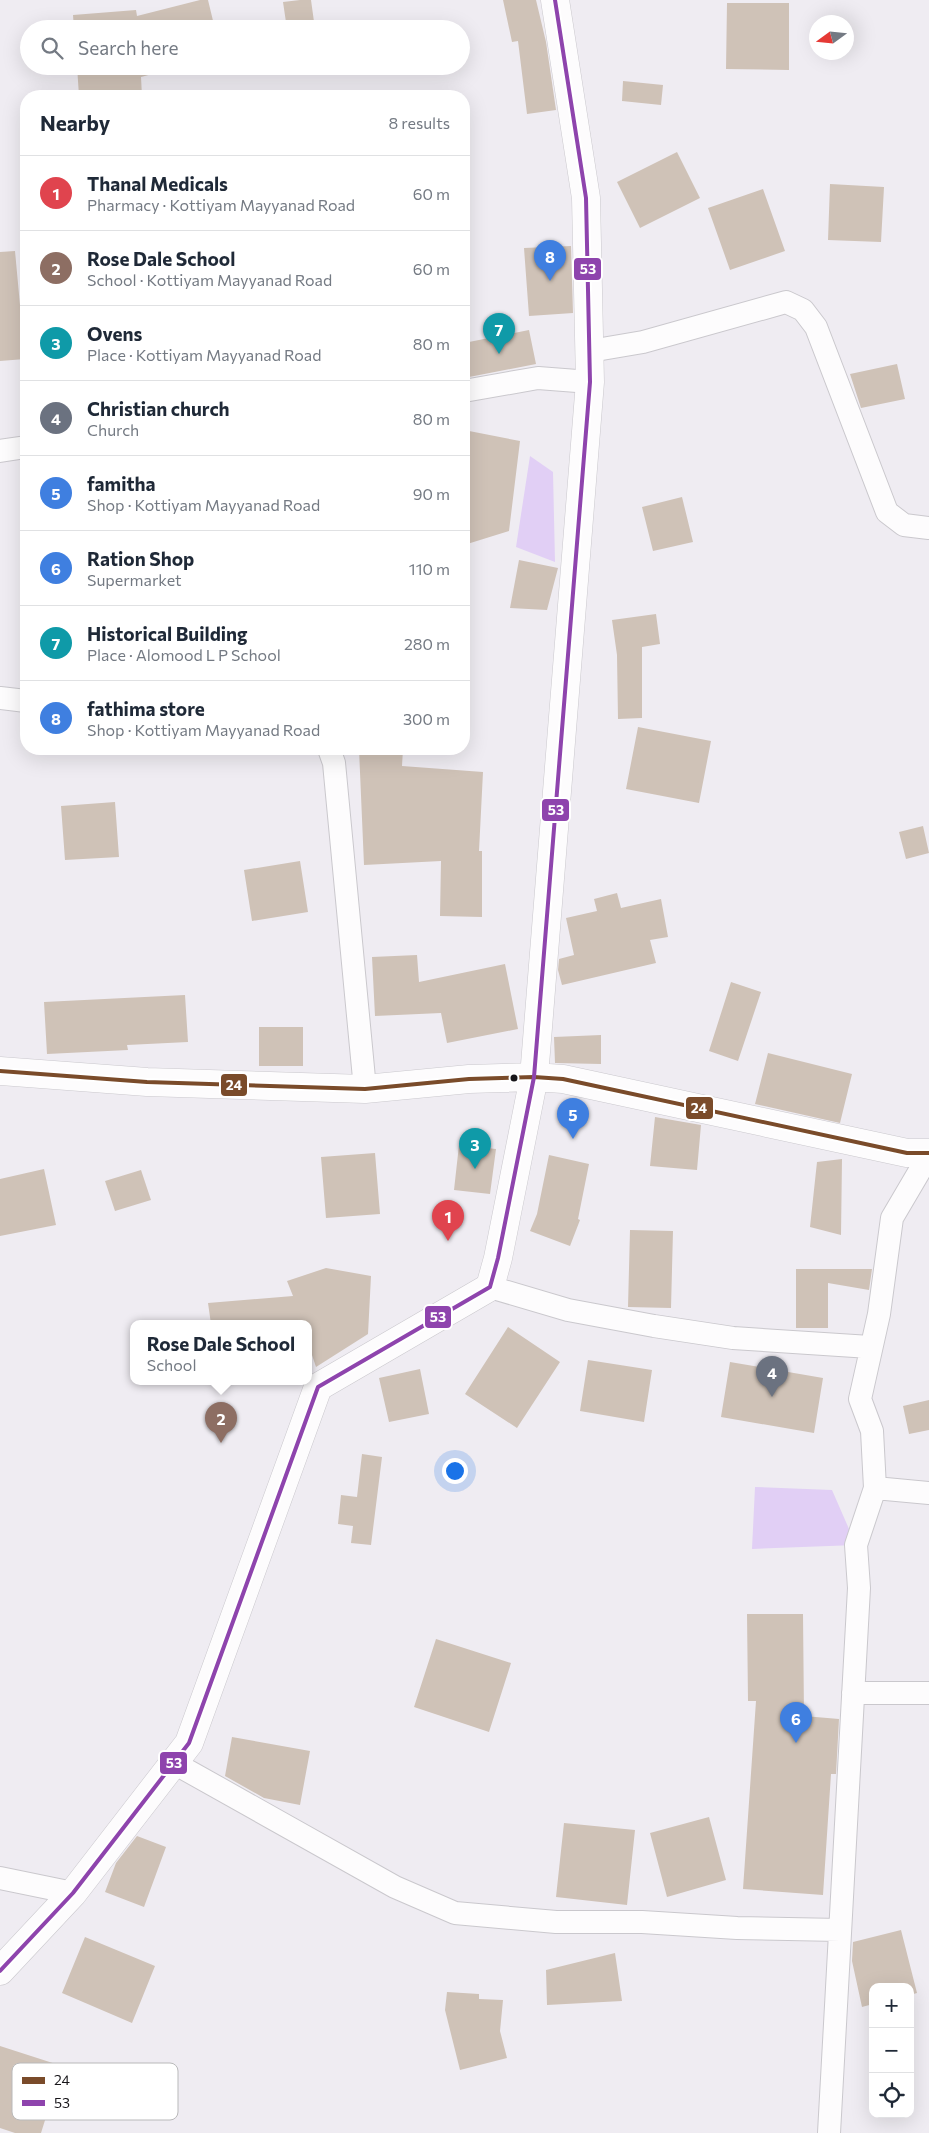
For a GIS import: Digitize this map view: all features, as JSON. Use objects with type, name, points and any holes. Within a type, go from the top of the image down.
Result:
[{"type":"main road","points":[[0,1972],[73,1893],[189,1743],[318,1387],[490,1287],[498,1258],[534,1077],[590,382],[586,198],[555,0]]},
{"type":"main road","points":[[0,1070],[147,1082],[365,1090],[469,1079],[534,1077],[563,1079],[907,1153],[929,1154]]},
{"type":"street","points":[[590,350],[643,342],[786,302],[803,310],[816,327],[887,512],[904,525],[929,528]]},
{"type":"street","points":[[470,390],[538,378],[590,382]]},
{"type":"street","points":[[0,451],[20,448]]},
{"type":"street","points":[[0,698],[20,700]]},
{"type":"street","points":[[331,755],[334,764],[365,1090]]},
{"type":"street","points":[[829,2133],[859,1588],[856,1544],[874,1488],[872,1431],[860,1399],[870,1347],[879,1314],[892,1218],[929,1154]]},
{"type":"street","points":[[490,1287],[568,1310],[654,1326],[733,1338],[870,1347]]},
{"type":"street","points":[[874,1488],[929,1493]]},
{"type":"street","points":[[853,1693],[929,1693]]},
{"type":"street","points":[[174,1763],[395,1887],[455,1913],[556,1922],[642,1922],[738,1928],[840,1930]]},
{"type":"street","points":[[0,1878],[73,1893]]},
{"type":"shaded area","points":[[530,456],[553,472],[555,562],[516,547]]},
{"type":"shaded area","points":[[755,1487],[832,1490],[856,1545],[752,1549]]},
{"type":"building","points":[[200,0],[208,0],[213,20],[73,20],[73,15],[136,10],[137,16]]},
{"type":"building","points":[[311,0],[314,20],[286,20],[283,2]]},
{"type":"building","points":[[503,0],[536,0],[546,42],[556,110],[527,114],[518,41],[512,42]]},
{"type":"building","points":[[727,3],[789,3],[789,70],[726,69]]},
{"type":"building","points":[[78,75],[148,75],[141,77],[142,90],[79,90]]},
{"type":"building","points":[[623,81],[663,85],[661,105],[622,101]]},
{"type":"building","points":[[677,152],[700,198],[640,228],[617,182]]},
{"type":"building","points":[[830,184],[884,187],[881,242],[828,240]]},
{"type":"building","points":[[763,189],[785,251],[730,270],[708,208]]},
{"type":"building","points":[[571,246],[573,313],[529,316],[524,248]]},
{"type":"building","points":[[15,251],[20,305],[20,359],[0,361],[0,252]]},
{"type":"building","points":[[529,330],[536,364],[470,377],[470,342]]},
{"type":"building","points":[[897,364],[905,399],[861,408],[850,374]]},
{"type":"building","points":[[470,431],[520,441],[509,531],[470,543]]},
{"type":"building","points":[[682,497],[693,542],[653,551],[642,507]]},
{"type":"building","points":[[519,560],[558,568],[547,610],[510,608]]},
{"type":"building","points":[[656,614],[660,644],[642,647],[642,718],[618,719],[617,655],[612,620]]},
{"type":"building","points":[[638,727],[711,741],[699,803],[626,789]]},
{"type":"building","points":[[359,755],[403,755],[402,766],[483,772],[479,851],[482,851],[482,917],[440,916],[441,861],[364,865]]},
{"type":"building","points":[[115,802],[119,857],[65,860],[61,806]]},
{"type":"building","points":[[923,826],[929,853],[906,859],[899,832]]},
{"type":"building","points":[[300,861],[308,912],[252,921],[244,870]]},
{"type":"building","points":[[617,893],[621,908],[661,899],[668,937],[650,940],[656,963],[562,985],[558,970],[559,959],[574,955],[566,918],[597,911],[594,899]]},
{"type":"building","points":[[417,955],[419,982],[505,964],[518,1029],[447,1043],[441,1013],[375,1016],[372,957]]},
{"type":"building","points":[[731,982],[761,992],[738,1061],[709,1051]]},
{"type":"building","points":[[185,995],[188,1042],[127,1045],[128,1050],[47,1054],[44,1002]]},
{"type":"building","points":[[259,1027],[303,1027],[303,1066],[259,1066]]},
{"type":"building","points":[[601,1035],[601,1064],[555,1063],[554,1037]]},
{"type":"building","points":[[768,1053],[852,1074],[840,1123],[755,1104]]},
{"type":"building","points":[[655,1117],[701,1125],[697,1170],[650,1166]]},
{"type":"building","points":[[459,1145],[496,1149],[490,1194],[454,1190]]},
{"type":"building","points":[[375,1153],[380,1214],[326,1218],[321,1157]]},
{"type":"building","points":[[549,1155],[589,1164],[578,1219],[580,1220],[570,1246],[530,1231],[537,1214]]},
{"type":"building","points":[[842,1159],[841,1235],[810,1227],[817,1162]]},
{"type":"building","points":[[44,1169],[56,1225],[0,1236],[0,1179]]},
{"type":"building","points":[[141,1170],[151,1200],[115,1211],[105,1181]]},
{"type":"building","points":[[630,1230],[673,1231],[671,1308],[628,1307]]},
{"type":"building","points":[[326,1268],[371,1276],[368,1334],[316,1367],[312,1355],[312,1320],[210,1320],[208,1303],[293,1296],[287,1281]]},
{"type":"building","points":[[796,1269],[872,1269],[869,1290],[828,1283],[828,1328],[796,1328]]},
{"type":"building","points":[[508,1327],[560,1362],[517,1428],[465,1394]]},
{"type":"building","points":[[588,1360],[652,1370],[644,1422],[580,1411]]},
{"type":"building","points":[[730,1362],[823,1378],[814,1433],[721,1417]]},
{"type":"building","points":[[420,1369],[429,1414],[389,1422],[379,1378]]},
{"type":"building","points":[[929,1400],[929,1430],[909,1434],[903,1406]]},
{"type":"building","points":[[362,1454],[382,1457],[371,1545],[351,1543],[353,1526],[338,1524],[341,1495],[357,1497]]},
{"type":"building","points":[[747,1614],[803,1614],[804,1716],[839,1719],[836,1774],[831,1774],[823,1895],[743,1889],[756,1701],[748,1701]]},
{"type":"building","points":[[436,1639],[511,1663],[489,1732],[414,1707]]},
{"type":"building","points":[[232,1737],[310,1751],[300,1805],[264,1798],[225,1776]]},
{"type":"building","points":[[709,1817],[726,1880],[667,1897],[650,1833]]},
{"type":"building","points":[[564,1823],[635,1830],[627,1905],[556,1897]]},
{"type":"building","points":[[137,1836],[166,1847],[144,1907],[105,1892],[116,1863]]},
{"type":"building","points":[[901,1930],[917,1993],[914,1994],[914,1983],[869,1983],[869,2005],[862,2007],[852,1961],[853,1942]]},
{"type":"building","points":[[85,1937],[155,1966],[132,2023],[62,1993]]},
{"type":"building","points":[[615,1953],[622,2001],[547,2005],[546,1970]]},
{"type":"building","points":[[447,1992],[479,1994],[479,1999],[503,2000],[500,2031],[507,2058],[460,2070],[445,2010]]},
{"type":"building","points":[[0,2046],[53,2063],[12,2063],[12,2120],[45,2120],[41,2133],[15,2133],[0,2128]]},
{"type":"transit line","name":"53","points":[[0,1971],[73,1893],[189,1743],[318,1387],[490,1287],[498,1258],[534,1077],[590,382],[586,198],[555,0]]},
{"type":"transit line","name":"24","points":[[0,1071],[147,1082],[365,1089],[469,1079],[534,1077],[563,1079],[907,1153],[929,1153]]},
{"type":"place","name":"fathima store","points":[[550,281]]},
{"type":"place","name":"Historical Building","points":[[499,354]]},
{"type":"place","name":"famitha","points":[[573,1139]]},
{"type":"place","name":"Ovens","points":[[475,1169]]},
{"type":"place","name":"Thanal Medicals","points":[[448,1241]]},
{"type":"place","name":"Christian church","points":[[772,1397]]},
{"type":"place","name":"Rose Dale School","points":[[221,1443]]},
{"type":"place","name":"Ration Shop","points":[[796,1743]]}]
